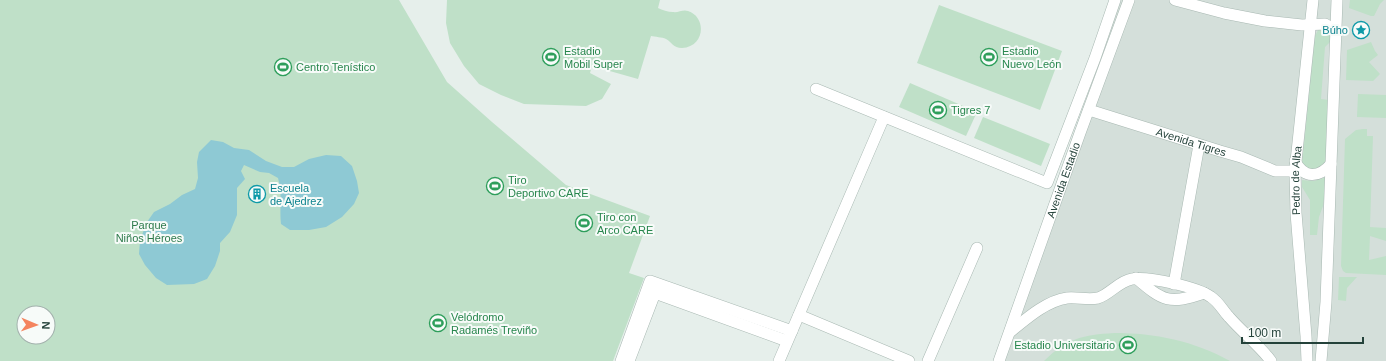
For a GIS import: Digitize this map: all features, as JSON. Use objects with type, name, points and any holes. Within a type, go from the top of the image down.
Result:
[{"type":"street","points":[[816,89],[1047,183],[1095,58],[1114,0]]},
{"type":"street","name":"Avenida Estadio","points":[[999,361],[1088,110],[1129,0]]},
{"type":"street","points":[[1175,0],[1244,17],[1295,24],[1324,24],[1336,30]]},
{"type":"street","name":"Pedro de Alba","points":[[1307,361],[1296,213],[1295,166],[1313,0]]},
{"type":"street","points":[[1321,361],[1326,302],[1337,0]]},
{"type":"street","name":"Avenida Tigres","points":[[1088,110],[1241,157],[1275,171],[1295,166]]},
{"type":"street","points":[[779,361],[884,117]]},
{"type":"street","points":[[1174,284],[1199,145]]},
{"type":"street","points":[[1295,166],[1304,173],[1316,174],[1324,171],[1331,164]]},
{"type":"street","points":[[928,361],[977,248]]},
{"type":"street","points":[[1136,278],[1154,293],[1168,300],[1186,299],[1204,293]]},
{"type":"street","points":[[1010,332],[1028,317],[1059,300],[1067,298],[1099,297],[1122,283],[1136,278],[1174,284],[1204,293],[1215,300],[1230,319],[1263,350],[1272,361]]},
{"type":"street","points":[[621,361],[650,281],[789,336]]},
{"type":"street","points":[[630,361],[655,293],[789,336]]},
{"type":"street","points":[[799,315],[909,361]]},
{"type":"shaded area","points":[[1121,0],[1386,0],[1386,361],[993,361]]},
{"type":"green space","name":"Parque Niños Héroes","points":[[0,0],[399,0],[447,82],[492,122],[566,185],[650,216],[629,273],[644,278],[613,361],[0,361]]},
{"type":"green space","name":"Estadio Mobil Super","points":[[447,0],[660,0],[658,8],[660,9],[675,12],[688,11],[694,14],[701,25],[701,31],[695,43],[682,48],[675,46],[664,38],[651,36],[638,79],[592,66],[590,73],[611,84],[602,99],[586,106],[524,104],[479,84],[464,66],[450,43],[446,23]]},
{"type":"green space","points":[[1350,0],[1384,0],[1380,4],[1374,16],[1371,16],[1349,8]]},
{"type":"green space","name":"Estadio Nuevo León","points":[[939,5],[1062,51],[1040,110],[917,63]]},
{"type":"green space","points":[[1322,28],[1330,32],[1330,42],[1325,47],[1321,99],[1329,100],[1326,162],[1324,167],[1311,171],[1302,164],[1315,36],[1318,30]]},
{"type":"green space","points":[[1371,42],[1378,55],[1369,62],[1380,74],[1373,81],[1346,80],[1347,50]]},
{"type":"green space","name":"Tigres 7","points":[[910,83],[977,112],[966,136],[899,107]]},
{"type":"green space","points":[[1358,94],[1386,95],[1386,118],[1357,117]]},
{"type":"green space","name":"Tigres 7","points":[[983,117],[1050,144],[1041,166],[974,138]]},
{"type":"green space","points":[[1367,129],[1367,136],[1373,136],[1370,227],[1386,228],[1386,241],[1370,236],[1369,260],[1386,256],[1386,275],[1346,273],[1343,271],[1341,266],[1345,139],[1356,130]]},
{"type":"green space","points":[[1327,177],[1317,235],[1310,235],[1310,200],[1302,187],[1302,180],[1314,181]]},
{"type":"green space","points":[[1339,277],[1357,277],[1347,288],[1346,301],[1338,300]]},
{"type":"green space","name":"Estadio Universitario","points":[[1129,333],[1159,337],[1188,343],[1230,361],[1044,361],[1060,347],[1076,339],[1093,335]]},
{"type":"water","points":[[211,140],[223,142],[234,148],[249,150],[266,161],[282,167],[294,167],[309,159],[326,155],[341,156],[352,166],[359,193],[354,204],[342,217],[326,227],[309,230],[290,230],[281,224],[280,190],[278,178],[269,173],[260,172],[244,165],[241,171],[245,179],[237,188],[237,215],[230,232],[220,243],[220,251],[215,266],[207,279],[194,284],[167,285],[156,278],[145,265],[139,254],[140,240],[147,222],[154,212],[195,189],[198,178],[197,162],[199,152]]},
{"type":"place","name":"Búho","points":[[1361,30]]},
{"type":"place","name":"Estadio Mobil Super","points":[[551,57]]},
{"type":"place","name":"Estadio Nuevo León","points":[[989,57]]},
{"type":"place","name":"Centro Tenístico","points":[[283,67]]},
{"type":"place","name":"Tigres 7","points":[[938,110]]},
{"type":"place","name":"Tiro Deportivo CARE","points":[[495,186]]},
{"type":"place","name":"Escuela de Ajedrez","points":[[257,194]]},
{"type":"place","name":"Tiro con Arco CARE","points":[[584,223]]},
{"type":"place","name":"Velódromo Radamés Treviño","points":[[438,323]]},
{"type":"place","name":"Estadio Universitario","points":[[1128,345]]}]
